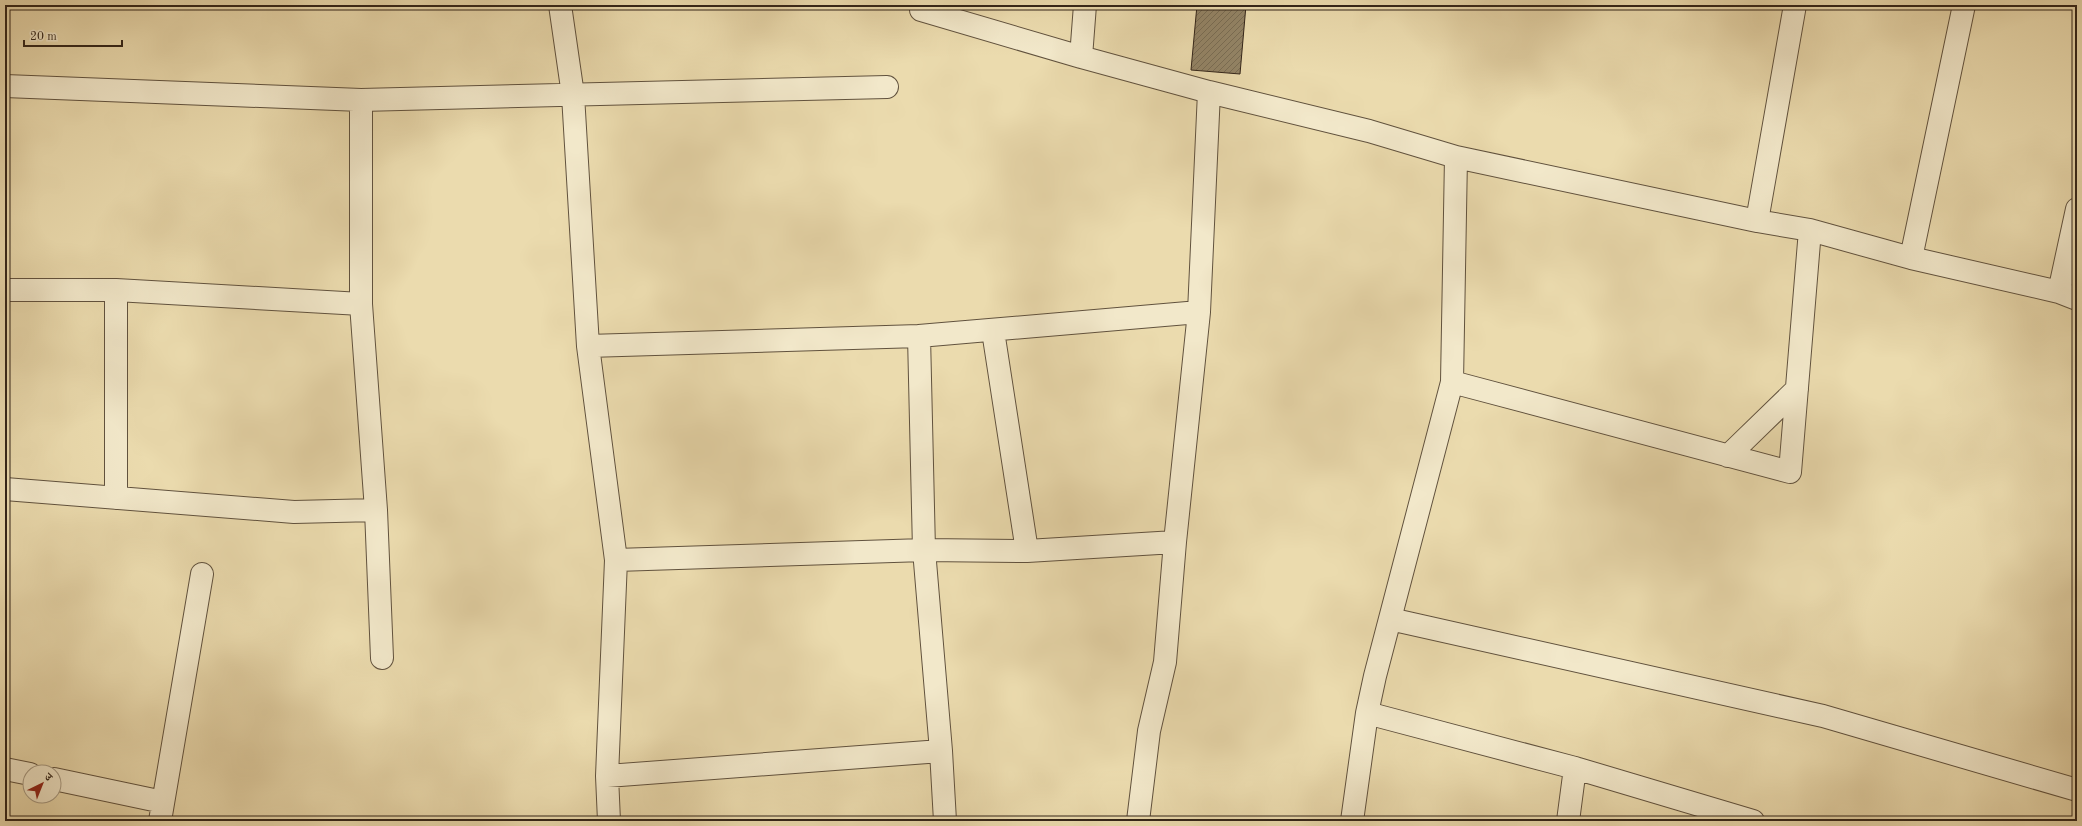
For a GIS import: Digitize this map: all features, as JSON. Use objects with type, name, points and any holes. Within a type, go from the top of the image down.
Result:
[{"type":"street","points":[[560,5],[573,94],[588,346],[616,560],[607,776],[609,821]]},
{"type":"street","points":[[1081,57],[1085,5]]},
{"type":"street","points":[[1757,221],[1795,5]]},
{"type":"street","points":[[1911,258],[1964,5]]},
{"type":"street","points":[[921,10],[1081,57],[1209,92],[1369,131],[1456,157],[1757,221],[1810,230],[1911,258],[2068,295],[2077,209]]},
{"type":"street","points":[[5,86],[361,100],[887,87]]},
{"type":"street","points":[[1138,821],[1149,731],[1165,662],[1175,542],[1199,312],[1209,92]]},
{"type":"street","points":[[361,100],[361,304],[376,510],[382,658]]},
{"type":"street","points":[[1352,821],[1367,713],[1452,382],[1456,157]]},
{"type":"street","points":[[1452,382],[1790,472],[1810,230]]},
{"type":"street","points":[[5,290],[116,290],[361,304]]},
{"type":"street","points":[[116,290],[116,498]]},
{"type":"street","points":[[588,346],[919,336],[993,331],[1199,312]]},
{"type":"street","points":[[993,331],[1027,551]]},
{"type":"street","points":[[919,336],[924,550],[941,751],[945,821]]},
{"type":"street","points":[[1728,456],[1797,389]]},
{"type":"street","points":[[5,490],[294,512],[376,510]]},
{"type":"street","points":[[616,560],[924,550],[1027,551],[1175,542]]},
{"type":"street","points":[[62,781],[162,812],[202,574]]},
{"type":"street","points":[[1390,619],[1823,716],[2077,790]]},
{"type":"street","points":[[1367,713],[1575,768],[1753,821]]},
{"type":"street","points":[[607,776],[941,751]]},
{"type":"street","points":[[1568,821],[1575,768]]},
{"type":"street","points":[[5,769],[22,772]]},
{"type":"building","points":[[1197,5],[1246,5],[1240,74],[1191,70]]}]
